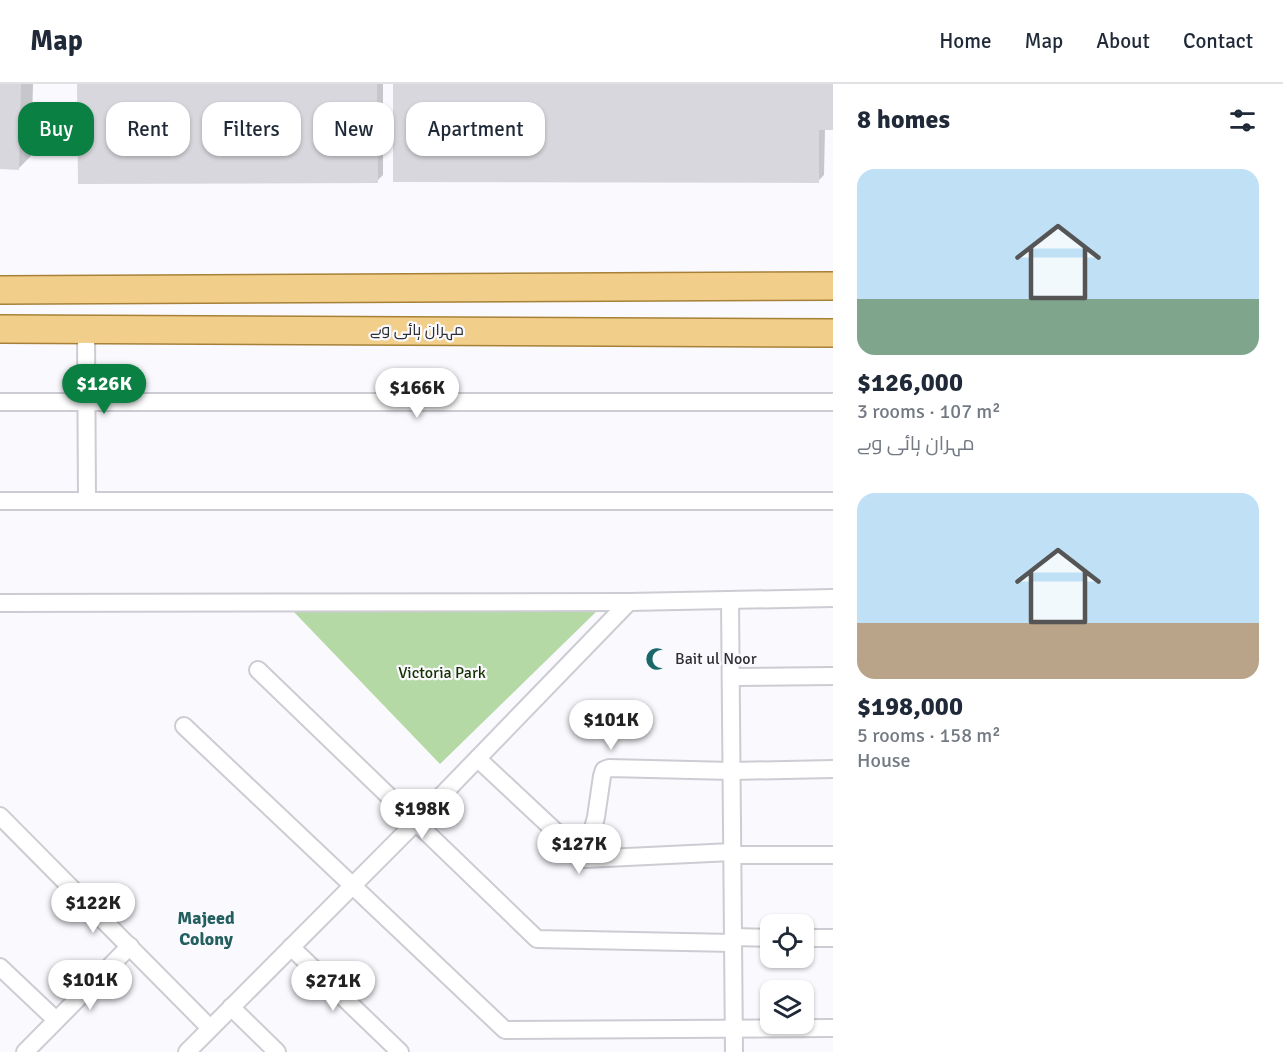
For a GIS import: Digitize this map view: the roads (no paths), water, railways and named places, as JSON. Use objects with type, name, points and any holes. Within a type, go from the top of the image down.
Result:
[{"type":"main road","points":[[0,290],[833,286]]},
{"type":"main road","name":"مہران ہائی وے","points":[[0,329],[833,333]]},
{"type":"street","points":[[86,329],[87,501]]},
{"type":"street","points":[[0,402],[833,402]]},
{"type":"street","points":[[0,501],[833,501]]},
{"type":"street","points":[[0,603],[629,602],[833,597]]},
{"type":"street","points":[[730,600],[734,1052]]},
{"type":"street","points":[[187,1052],[478,759],[629,602]]},
{"type":"street","points":[[258,670],[537,939],[760,939]]},
{"type":"street","points":[[731,677],[833,676]]},
{"type":"street","points":[[184,726],[505,1030],[833,1028]]},
{"type":"street","points":[[478,759],[585,859],[732,853],[833,855]]},
{"type":"street","points":[[585,859],[596,817],[604,770],[609,768],[732,771],[833,768]]},
{"type":"street","points":[[0,816],[210,1028]]},
{"type":"street","points":[[814,938],[833,938]]},
{"type":"street","points":[[25,1052],[130,946]]},
{"type":"street","points":[[291,947],[400,1052]]},
{"type":"street","points":[[0,967],[56,1020]]},
{"type":"street","points":[[231,1007],[277,1052]]},
{"type":"place","name":"Bait ul Noor","points":[[657,659]]},
{"type":"district","name":"Majeed Colony","points":[[206,928]]},
{"type":"park label","name":"Victoria Park","points":[[442,673]]}]
